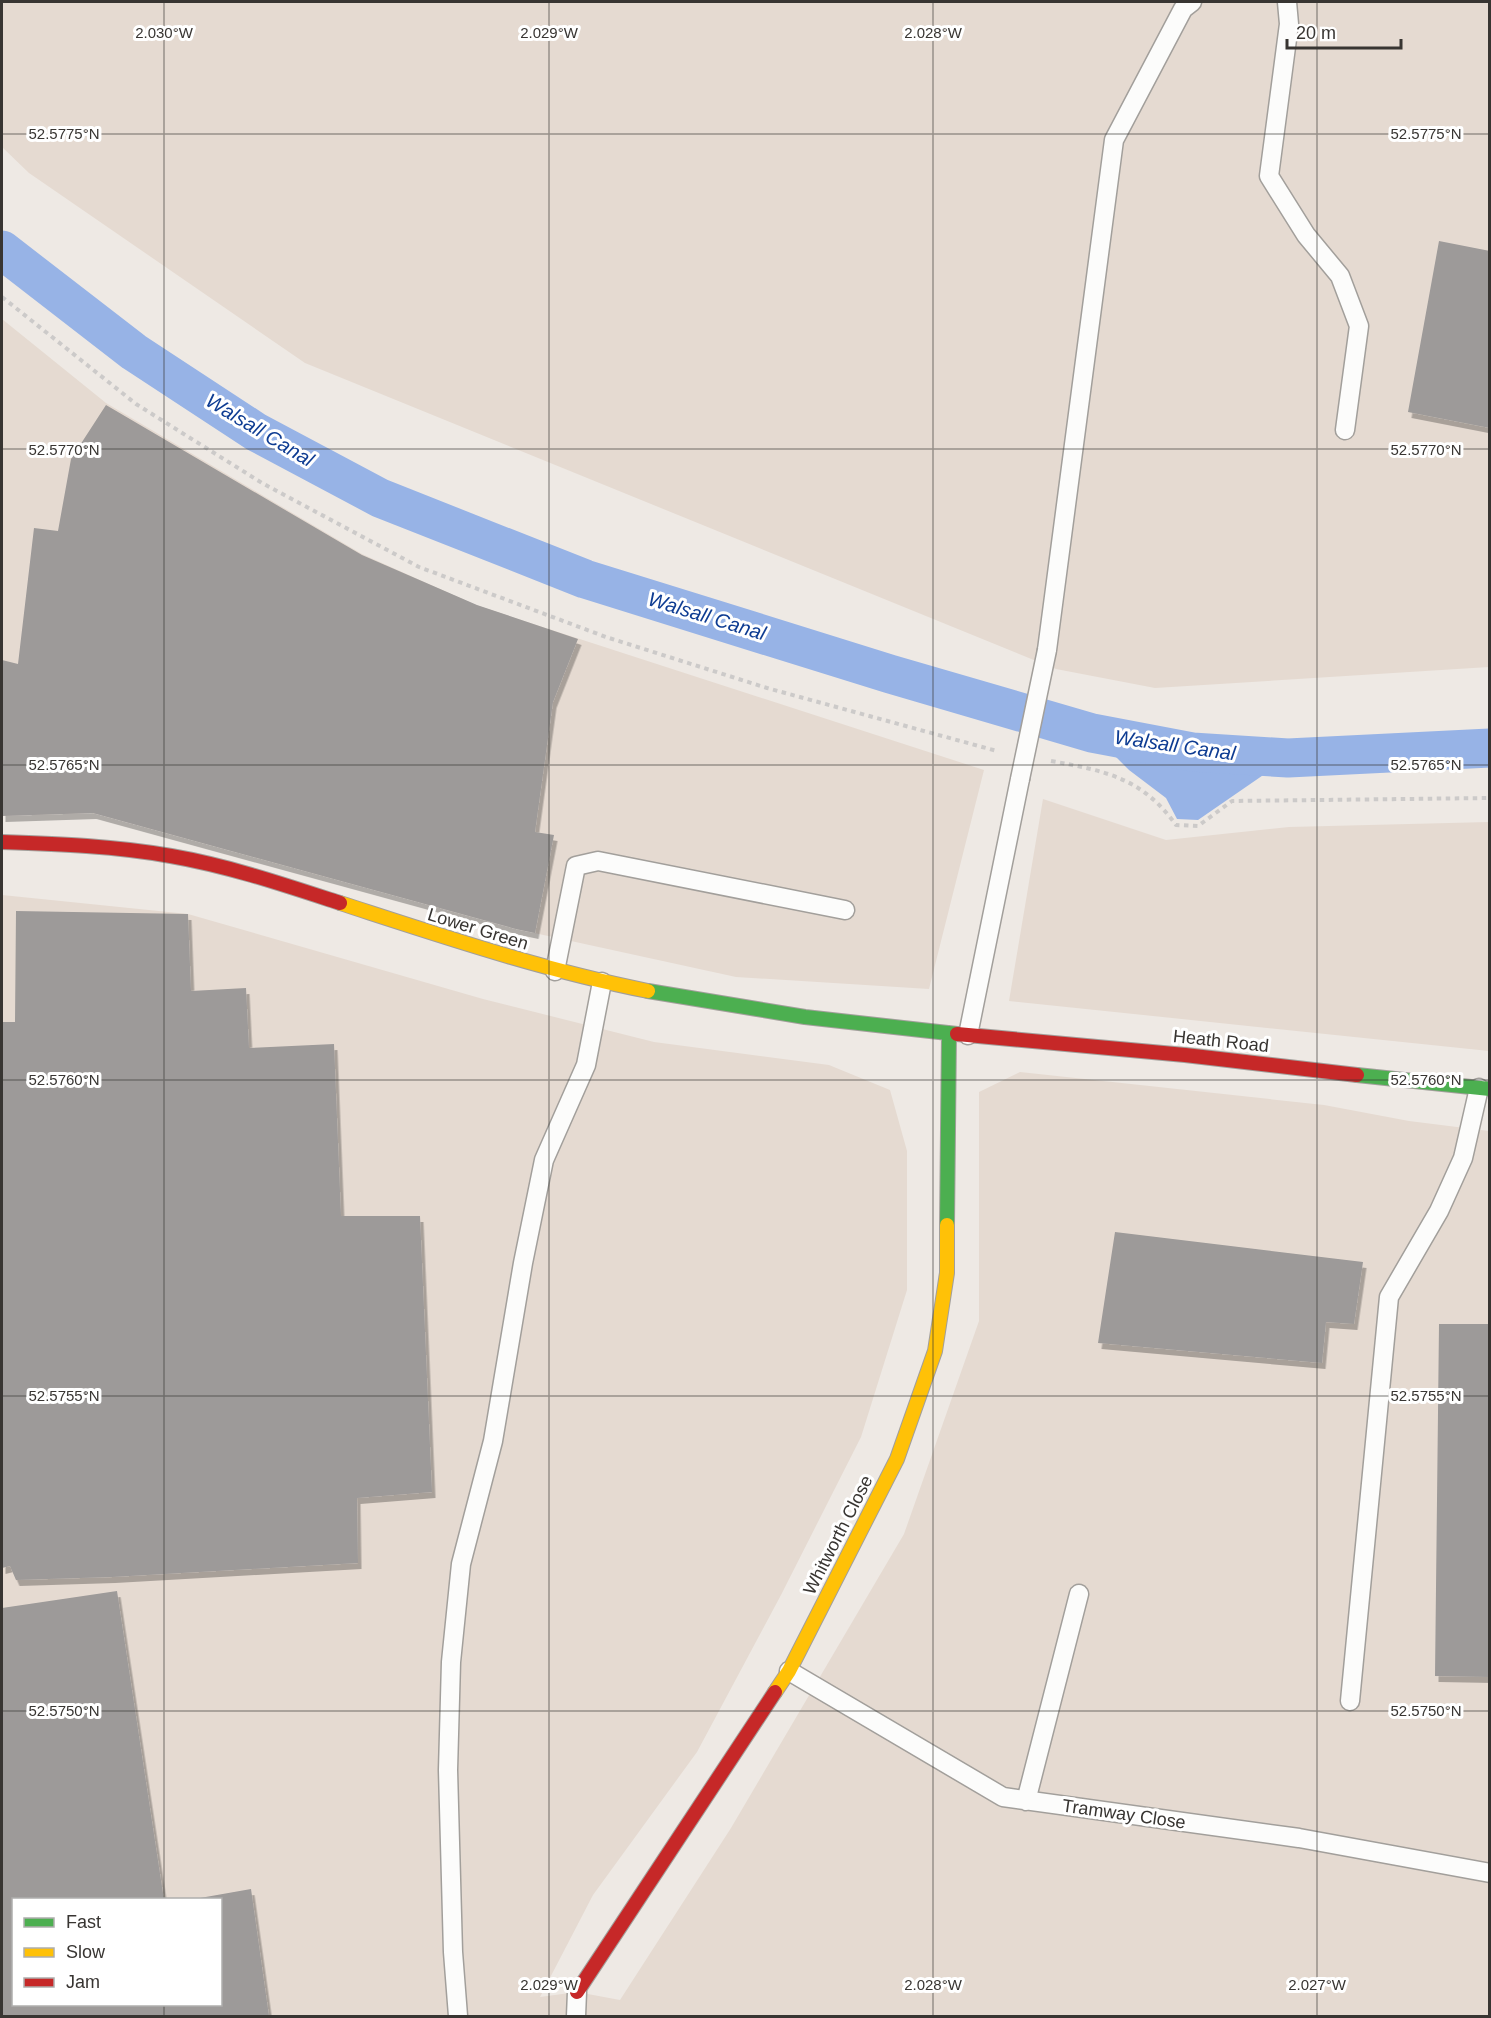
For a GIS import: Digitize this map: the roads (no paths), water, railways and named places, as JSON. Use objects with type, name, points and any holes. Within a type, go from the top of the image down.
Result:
[{"type":"street","name":"Lower Green","points":[[2,842],[86,844],[151,852],[198,861],[289,887],[555,971],[602,982],[699,1003],[949,1033]]},
{"type":"street","name":"Heath Road","points":[[949,1033],[1181,1055],[1484,1088]]},
{"type":"street","name":"Whitworth Close","points":[[577,1992],[789,1671],[897,1459],[935,1351],[947,1273],[949,1033]]},
{"type":"lane","points":[[968,1035],[1047,650],[1114,140],[1183,9],[1192,2]]},
{"type":"lane","points":[[1287,2],[1289,24],[1269,176],[1306,235],[1341,276],[1359,326],[1346,430]]},
{"type":"lane","points":[[555,971],[576,866],[598,861],[845,910]]},
{"type":"lane","points":[[458,2016],[453,1952],[448,1770],[451,1662],[461,1564],[493,1441],[523,1263],[544,1160],[586,1065],[602,982]]},
{"type":"lane","points":[[1350,1701],[1389,1297],[1439,1211],[1463,1158],[1484,1088]]},
{"type":"lane","points":[[1026,1801],[1079,1594]]},
{"type":"lane","name":"Tramway Close","points":[[789,1671],[1003,1797],[1299,1839],[1490,1873]]},
{"type":"lane","points":[[576,2016],[577,1992]]},
{"type":"water","points":[[1092,733],[1192,752],[1288,758],[1198,820],[1177,819],[1166,798],[1129,770]]},
{"type":"waterway","name":"Walsall Canal","points":[[2,250],[134,352],[256,432],[380,498],[585,579],[890,674],[1092,733],[1192,752],[1288,758],[1490,748]]}]
